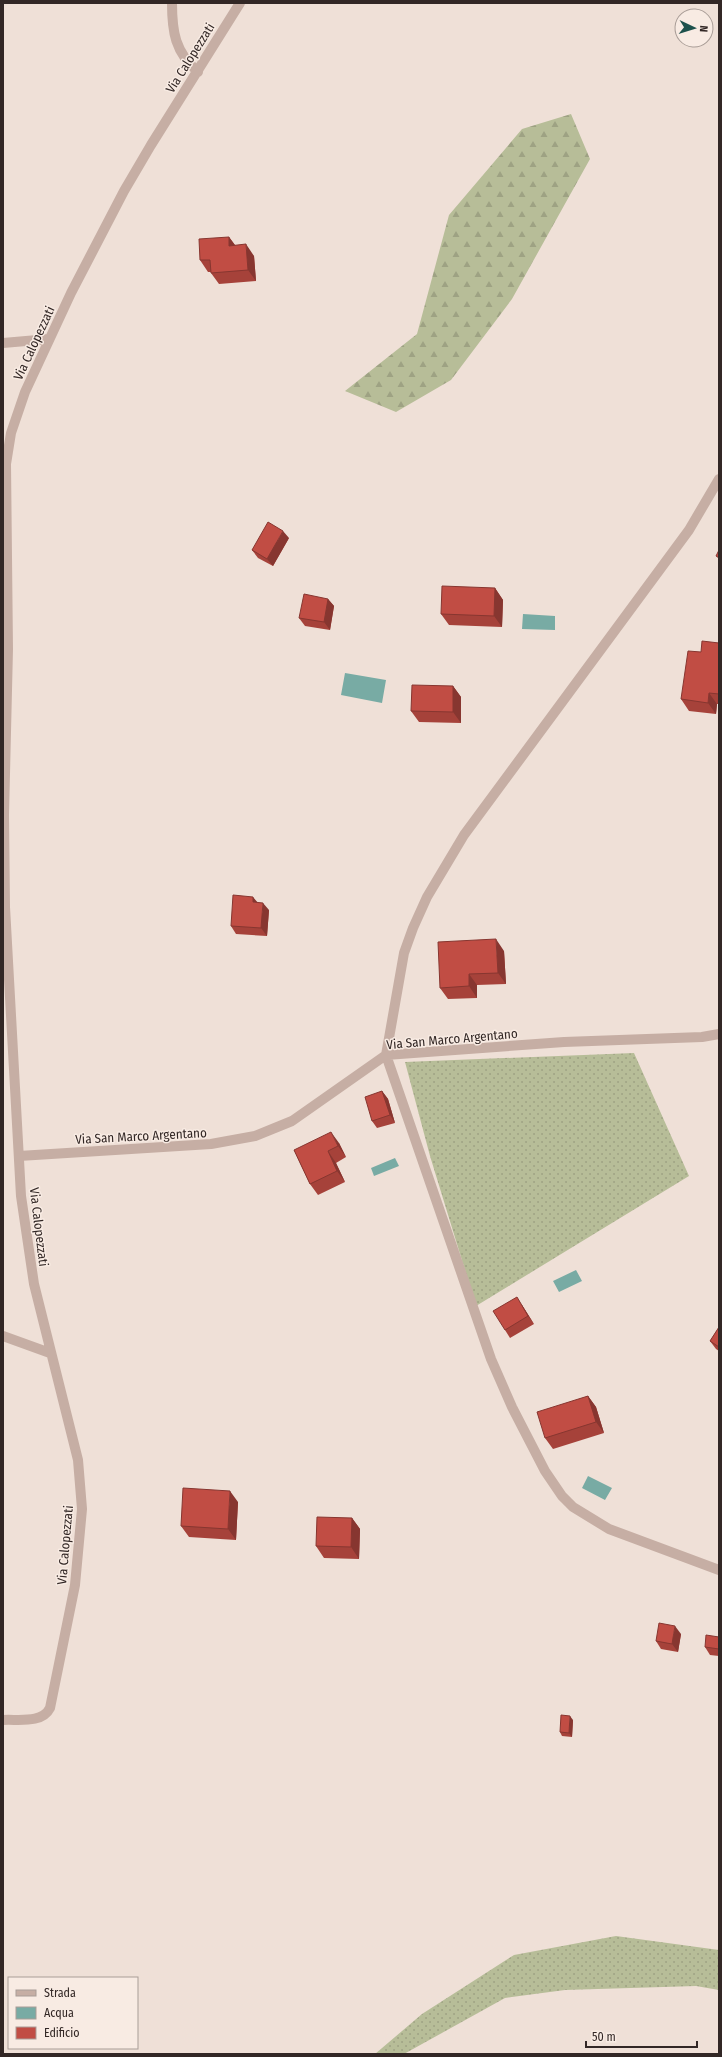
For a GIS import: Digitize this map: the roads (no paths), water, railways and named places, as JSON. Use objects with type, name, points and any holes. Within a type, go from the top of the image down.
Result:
[{"type":"street","points":[[172,3],[173,27],[177,44],[182,56],[198,72]]},
{"type":"street","name":"Via Calopezzati","points":[[3,1720],[40,1718],[47,1714],[50,1708],[75,1585],[80,1550],[82,1510],[78,1466],[28,1255],[23,1213],[5,907],[4,815],[8,649],[5,470],[9,443],[16,416],[49,339],[124,191],[240,3]]},
{"type":"street","points":[[3,343],[49,339]]},
{"type":"street","points":[[719,479],[689,530],[494,793],[442,871],[424,904],[406,946],[386,1055],[491,1359],[512,1407],[552,1482],[573,1507],[601,1525],[719,1570]]},
{"type":"street","name":"Via San Marco Argentano","points":[[19,1156],[211,1144],[255,1136],[292,1121],[386,1055],[564,1042],[702,1037],[719,1034]]},
{"type":"street","points":[[3,1336],[50,1352]]},
{"type":"water","points":[[523,614],[555,616],[555,630],[522,629]]},
{"type":"water","points":[[345,673],[386,680],[382,703],[341,695]]},
{"type":"water","points":[[395,1158],[399,1166],[374,1176],[371,1168]]},
{"type":"water","points":[[576,1270],[582,1281],[559,1292],[553,1281]]},
{"type":"water","points":[[588,1476],[612,1488],[605,1500],[582,1488]]}]
